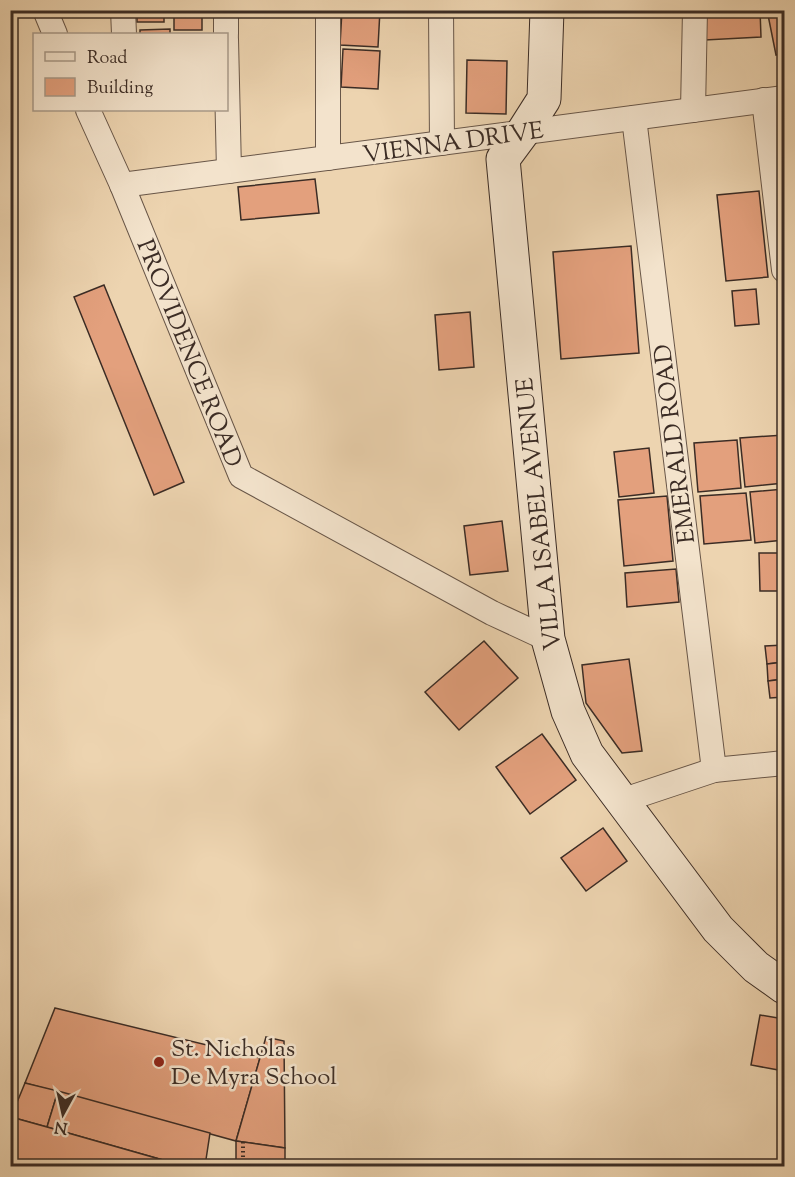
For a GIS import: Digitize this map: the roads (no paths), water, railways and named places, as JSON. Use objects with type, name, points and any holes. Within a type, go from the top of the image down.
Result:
[{"type":"street","points":[[45,10],[55,33]]},
{"type":"street","points":[[123,10],[124,33]]},
{"type":"street","points":[[226,10],[226,33]]},
{"type":"street","points":[[328,10],[328,158]]},
{"type":"street","points":[[441,10],[442,143]]},
{"type":"street","name":"VILLA ISABEL AVENUE","points":[[547,10],[544,99],[524,132],[503,159],[548,639],[568,711],[586,754],[718,929],[756,967],[784,987]]},
{"type":"street","points":[[693,110],[695,10]]},
{"type":"street","points":[[774,99],[784,270]]},
{"type":"street","name":"VIENNA DRIVE","points":[[122,185],[774,99]]},
{"type":"street","name":"PROVIDENCE ROAD","points":[[88,111],[122,185],[241,476],[492,613],[548,639]]},
{"type":"street","points":[[228,111],[229,171]]},
{"type":"street","name":"EMERALD ROAD","points":[[634,118],[714,770]]},
{"type":"street","points":[[621,801],[714,770],[784,763]]},
{"type":"place","name":"St. Nicholas De Myra School","points":[[159,1062]]}]
